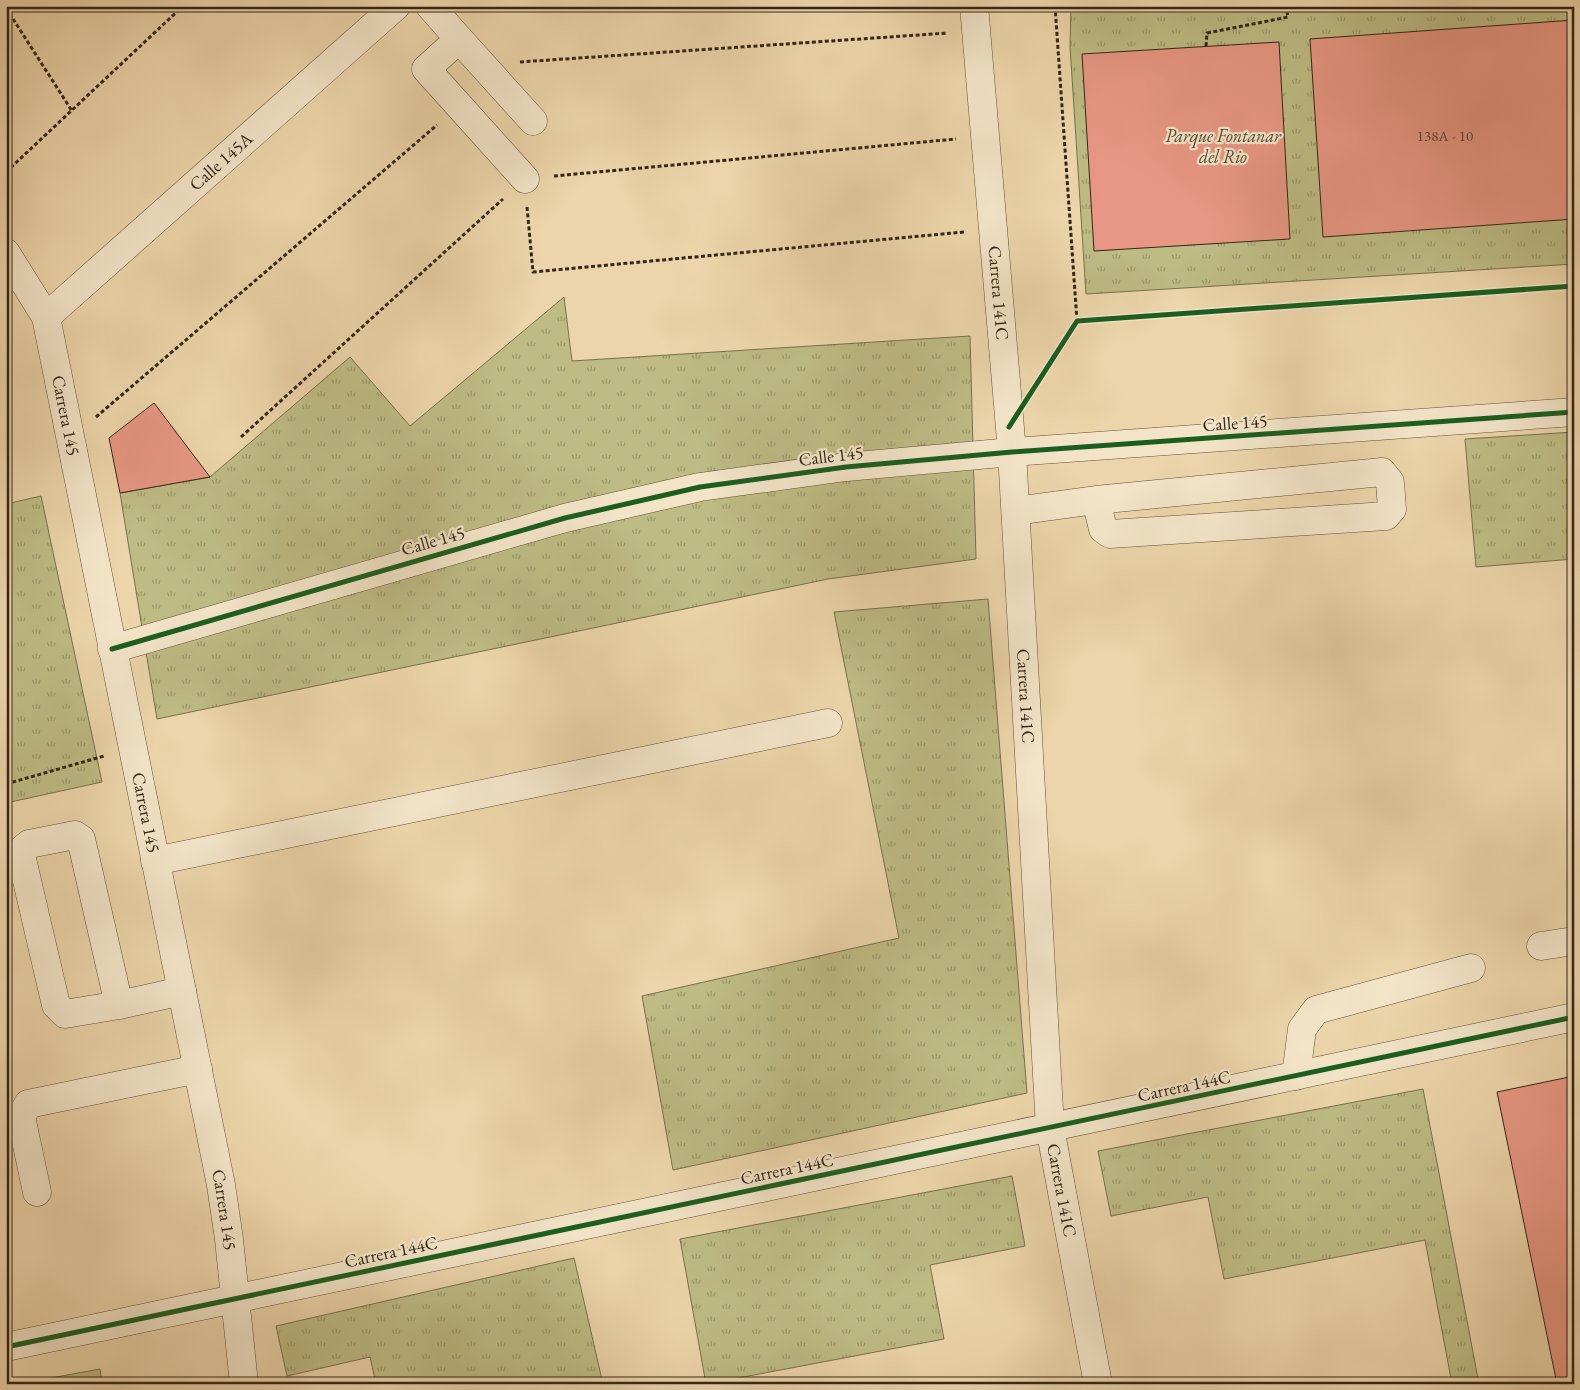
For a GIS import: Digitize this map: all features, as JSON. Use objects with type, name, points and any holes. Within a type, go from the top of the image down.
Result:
[{"type":"street","name":"Calle 145A","points":[[46,316],[396,6]]},
{"type":"street","points":[[430,6],[533,121]]},
{"type":"street","name":"Carrera 141C","points":[[975,18],[1016,511],[1050,1128],[1098,1384]]},
{"type":"street","points":[[459,39],[426,69],[525,179]]},
{"type":"street","name":"Carrera 145","points":[[6,253],[46,316],[69,440],[221,1185],[244,1384]]},
{"type":"street","name":"Calle 145","points":[[112,649],[565,518],[700,487],[846,467],[1012,452],[1574,412]]},
{"type":"street","points":[[1016,511],[1096,500],[1382,472],[1390,482],[1392,509],[1386,516],[1110,534],[1103,529],[1096,500]]},
{"type":"street","points":[[155,861],[828,723]]},
{"type":"street","points":[[119,1005],[81,839],[75,835],[29,844],[24,848],[21,855],[56,1005],[65,1014],[119,1005],[182,990]]},
{"type":"street","points":[[1541,946],[1574,941]]},
{"type":"street","points":[[1296,1076],[1302,1029],[1316,1010],[1471,968]]},
{"type":"street","name":"Carrera 144C","points":[[6,1347],[1574,1018]]},
{"type":"street","points":[[37,1192],[21,1117],[28,1104],[198,1069]]},
{"type":"path","points":[[6,172],[183,6]]},
{"type":"path","points":[[1054,6],[1077,321],[1072,329]]},
{"type":"path","points":[[1206,46],[1207,33],[1288,17],[1286,6]]},
{"type":"path","points":[[6,8],[72,112]]},
{"type":"path","points":[[482,65],[975,18]]},
{"type":"path","points":[[69,440],[458,106]]},
{"type":"path","points":[[241,437],[525,179],[985,136]]},
{"type":"path","points":[[525,179],[533,272],[993,229]]},
{"type":"path","points":[[1077,321],[1087,320]]},
{"type":"path","points":[[6,784],[132,748]]},
{"type":"green space","name":"Parque Fontanar del Rio","points":[[1071,6],[1574,6],[1574,264],[1086,294],[1070,46]]},
{"type":"green space","points":[[564,297],[572,361],[970,336],[976,559],[828,579],[157,719],[120,493],[210,477],[350,357],[410,426]]},
{"type":"green space","points":[[1574,432],[1574,559],[1476,567],[1465,439]]},
{"type":"green space","points":[[41,496],[102,782],[6,803],[6,504]]},
{"type":"green space","points":[[988,599],[1027,1093],[673,1170],[642,996],[899,938],[834,612]]},
{"type":"green space","points":[[1423,1089],[1479,1384],[1452,1384],[1425,1240],[1224,1279],[1208,1197],[1111,1216],[1098,1151]]},
{"type":"green space","points":[[1012,1176],[1025,1246],[930,1265],[944,1339],[733,1379],[733,1384],[706,1384],[680,1239]]},
{"type":"green space","points":[[574,1258],[603,1384],[376,1384],[370,1357],[287,1376],[276,1326]]},
{"type":"green space","points":[[100,1369],[102,1384],[18,1384]]},
{"type":"building","points":[[1574,20],[1574,219],[1323,237],[1310,39]]},
{"type":"building","points":[[1279,42],[1290,239],[1094,251],[1082,54]]},
{"type":"building","points":[[154,403],[210,477],[120,493],[109,438]]},
{"type":"building","points":[[1574,1076],[1574,1384],[1557,1384],[1497,1092]]},
{"type":"cycle path","points":[[1009,427],[1077,321],[1574,286]]},
{"type":"cycle path","points":[[112,649],[565,518],[700,487],[846,467],[1012,452],[1574,412]]},
{"type":"cycle path","points":[[6,1347],[1574,1017]]}]
